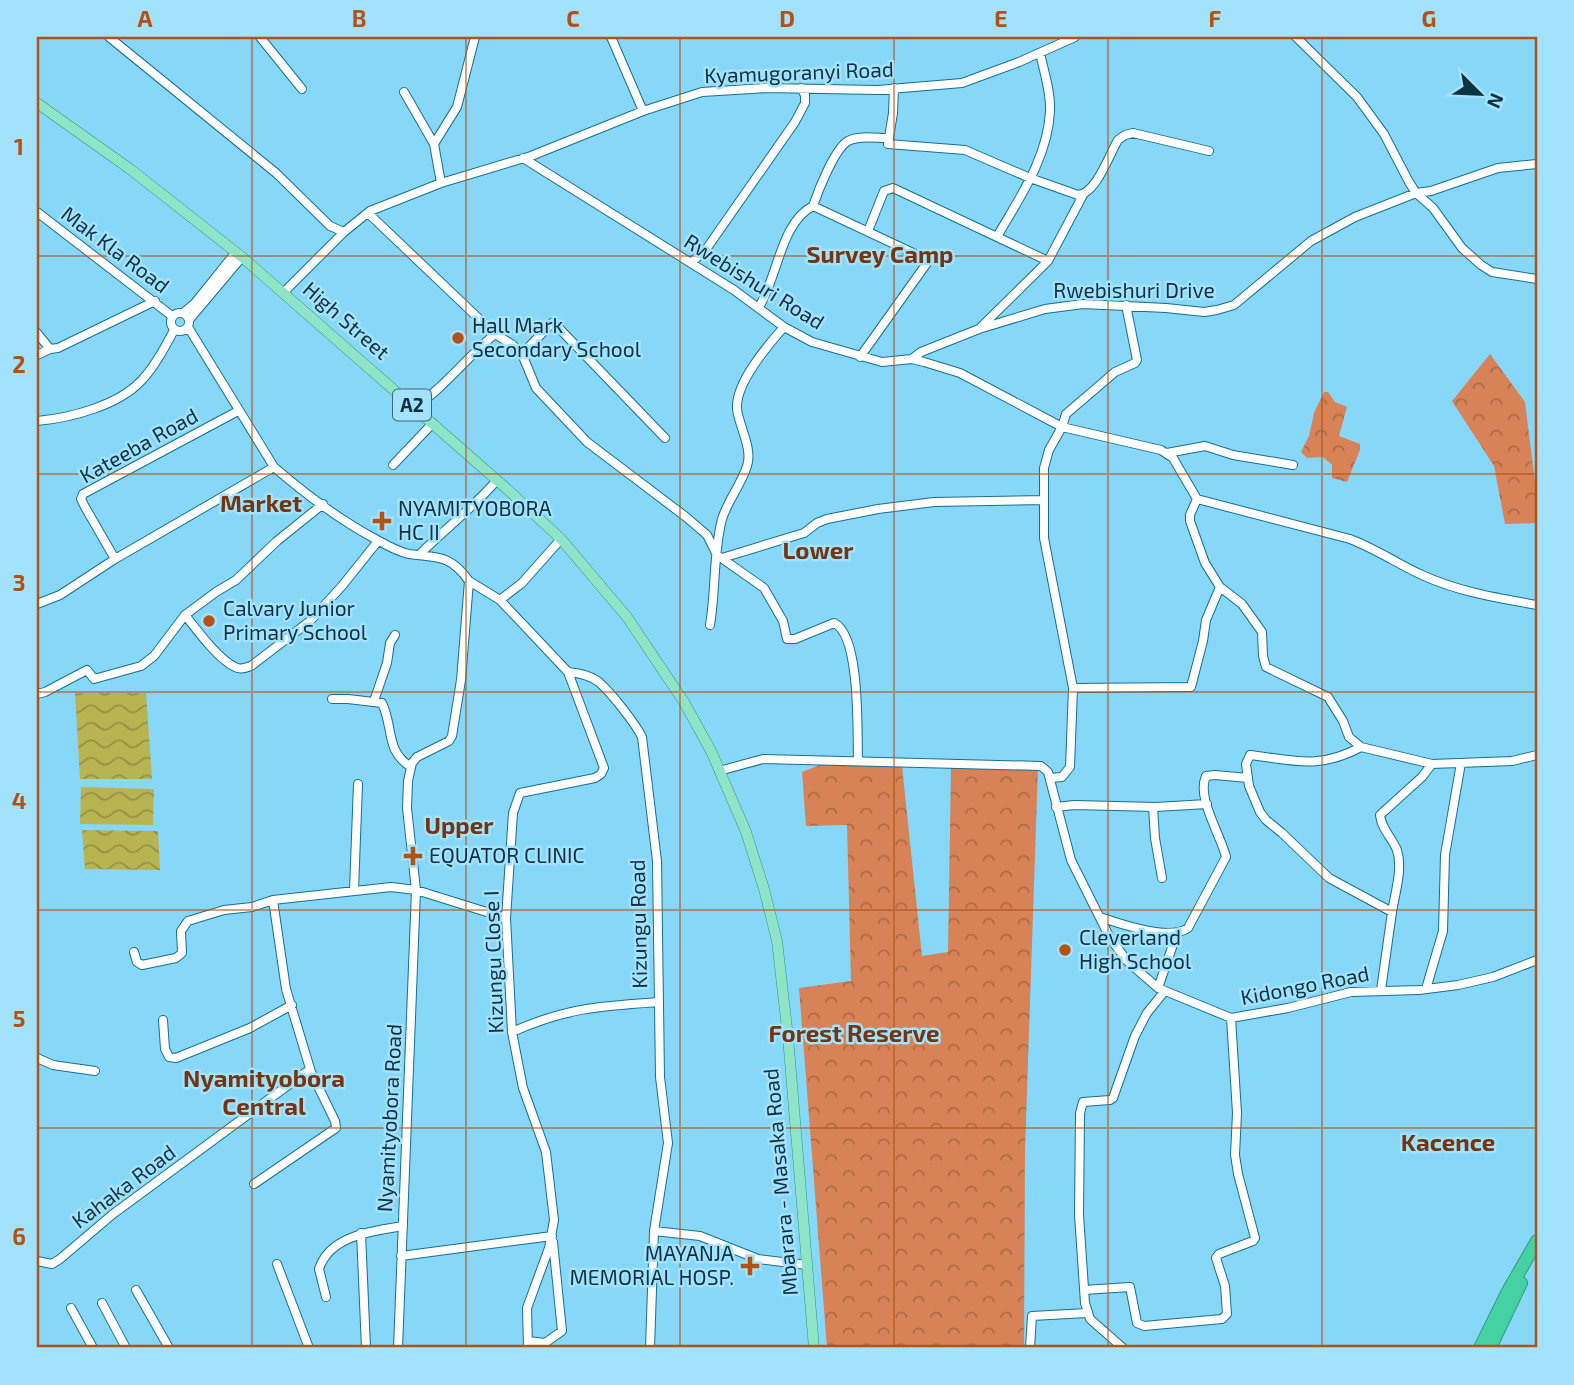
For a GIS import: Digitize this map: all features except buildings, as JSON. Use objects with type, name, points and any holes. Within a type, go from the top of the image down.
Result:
[{"type":"highway","points":[[1480,1348],[1537,1241]]},
{"type":"highway","points":[[1490,1348],[1537,1256]]},
{"type":"main road","name":"High Street","points":[[37,103],[130,169],[239,254],[561,539],[627,617],[659,663],[702,734],[719,771]]},
{"type":"main road","name":"Mbarara - Masaka Road","points":[[719,771],[746,832],[777,941],[788,1037],[814,1348]]},
{"type":"street","points":[[110,37],[276,173],[330,226],[344,232]]},
{"type":"street","points":[[260,37],[302,89]]},
{"type":"street","points":[[434,144],[457,107],[475,37]]},
{"type":"street","points":[[611,37],[643,111]]},
{"type":"street","name":"Kyamugoranyi Road","points":[[284,292],[344,232],[368,213],[441,183],[523,158],[643,111],[702,92],[894,88],[962,83],[1075,37]]},
{"type":"street","points":[[1296,37],[1357,97],[1384,134],[1416,193],[1433,208],[1462,247],[1481,265],[1501,274],[1537,279]]},
{"type":"street","points":[[998,235],[1030,178],[1047,133],[1049,91],[1040,53]]},
{"type":"street","points":[[691,263],[707,248],[791,128],[805,103],[805,94],[801,88]]},
{"type":"street","points":[[894,88],[888,144],[965,150],[1030,178],[1083,195]]},
{"type":"street","points":[[404,92],[434,144],[441,183]]},
{"type":"street","points":[[979,329],[1048,261],[1083,195],[1092,188],[1114,145],[1125,135],[1133,133],[1209,151]]},
{"type":"street","points":[[759,307],[773,280],[787,234],[805,210],[814,205],[841,147],[852,139],[888,138]]},
{"type":"street","name":"Rwebishuri Road","points":[[523,158],[759,307],[784,327],[812,342],[882,362],[912,359],[960,373],[1062,427],[1167,453]]},
{"type":"street","name":"Rwebishuri Drive","points":[[912,359],[921,352],[979,329],[1045,309],[1083,304],[1204,312],[1234,304],[1311,241],[1354,217],[1416,193],[1431,191],[1498,168],[1537,164]]},
{"type":"street","points":[[868,231],[884,191],[893,188],[998,235],[1048,261]]},
{"type":"street","points":[[814,205],[923,256],[927,263],[860,357]]},
{"type":"street","name":"Mak Kla Road","points":[[37,212],[172,316]]},
{"type":"street","points":[[368,213],[495,334],[522,354],[531,378],[543,397],[587,442],[671,505],[707,535],[719,557],[764,588],[783,621],[787,639],[795,639],[834,623],[840,626],[853,658],[858,761]]},
{"type":"street","points":[[37,604],[60,595],[114,559],[274,467],[238,411],[186,320],[172,316],[170,324],[174,330],[181,332],[186,320],[239,254]]},
{"type":"street","points":[[37,355],[62,346],[155,301]]},
{"type":"street","points":[[719,771],[763,759],[1030,765],[1045,769],[1050,778],[1062,776],[1070,768],[1073,688],[1045,548],[1044,468],[1049,450],[1066,414],[1115,372],[1135,363],[1137,359],[1126,306]]},
{"type":"street","points":[[522,354],[552,323],[555,324],[664,438]]},
{"type":"street","points":[[710,625],[713,571],[719,557],[725,511],[747,466],[748,457],[737,407],[740,393],[761,354],[784,327]]},
{"type":"street","points":[[37,421],[59,419],[84,412],[127,392],[147,374],[174,330]]},
{"type":"street","points":[[37,333],[50,349]]},
{"type":"street","points":[[415,407],[441,387],[468,357],[495,334]]},
{"type":"street","name":"Kateeba Road","points":[[114,559],[85,507],[83,494],[238,411]]},
{"type":"street","points":[[393,465],[433,423]]},
{"type":"street","points":[[1293,465],[1233,455],[1205,446],[1167,453],[1182,471],[1197,499],[1350,539],[1372,547],[1422,575],[1468,592],[1537,605]]},
{"type":"street","name":"Kizungu Road","points":[[274,467],[378,541],[397,550],[437,556],[451,562],[469,581],[500,600],[568,672],[583,674],[599,682],[636,725],[642,737],[657,861],[660,1077],[668,1143],[654,1231],[650,1348]]},
{"type":"street","points":[[419,554],[478,502],[497,480]]},
{"type":"street","points":[[719,557],[804,533],[827,519],[878,509],[934,502],[1043,499]]},
{"type":"street","points":[[1197,499],[1190,515],[1191,525],[1205,563],[1220,587],[1242,604],[1262,632],[1266,667],[1328,697],[1343,721],[1349,737],[1361,747],[1432,764],[1512,761],[1537,755]]},
{"type":"street","points":[[37,694],[87,670],[94,679],[141,666],[154,656],[185,615],[236,580],[277,541],[323,504]]},
{"type":"street","points":[[500,600],[522,583],[561,539]]},
{"type":"street","points":[[185,615],[208,642],[236,668],[251,666],[310,621],[378,541]]},
{"type":"street","points":[[331,699],[382,703],[394,752],[402,762],[411,767],[417,757],[449,741],[454,729],[461,680],[469,581]]},
{"type":"street","points":[[1073,688],[1191,687],[1206,620],[1220,587]]},
{"type":"street","points":[[374,701],[387,663],[390,643],[395,635]]},
{"type":"street","name":"Kizungu Close I","points":[[552,1236],[553,1206],[546,1152],[523,1088],[512,1032],[506,918],[513,813],[520,793],[595,778],[604,768],[568,672]]},
{"type":"street","points":[[1361,747],[1321,762],[1299,762],[1250,755],[1246,764],[1248,778],[1260,813],[1318,869],[1337,883],[1392,912]]},
{"type":"street","points":[[1426,989],[1443,931],[1445,855],[1461,763]]},
{"type":"street","points":[[1381,990],[1399,859],[1396,846],[1381,822],[1380,814],[1422,777],[1432,764]]},
{"type":"street","name":"Nyamityobora Road","points":[[398,1348],[416,890],[407,808],[411,767]]},
{"type":"street","points":[[1100,917],[1132,929],[1177,933],[1188,928],[1226,857],[1207,804],[1203,784],[1206,776],[1248,778]]},
{"type":"street","name":"Kidongo Road","points":[[1050,778],[1071,860],[1110,938],[1127,961],[1161,990],[1231,1018],[1288,1008],[1351,992],[1458,985],[1493,977],[1537,960]]},
{"type":"street","points":[[354,890],[358,784]]},
{"type":"street","points":[[1056,807],[1207,804]]},
{"type":"street","points":[[1153,807],[1162,878]]},
{"type":"street","points":[[134,952],[137,962],[142,965],[176,958],[182,953],[181,931],[188,922],[224,910],[252,907],[273,900],[354,890],[391,887],[416,890],[506,918]]},
{"type":"street","points":[[254,1184],[336,1128],[311,1072],[295,1024],[281,964],[273,900]]},
{"type":"street","points":[[1123,1348],[1096,1325],[1087,1313],[1079,1215],[1080,1106],[1087,1100],[1113,1098],[1135,1036],[1161,990],[1177,933]]},
{"type":"street","points":[[512,1032],[565,1012],[594,1006],[658,1002]]},
{"type":"street","points":[[163,1020],[165,1049],[169,1057],[176,1058],[250,1028],[292,1005]]},
{"type":"street","points":[[1084,1290],[1130,1287],[1139,1325],[1222,1319],[1227,1314],[1225,1286],[1216,1258],[1219,1254],[1255,1238],[1236,1155],[1237,1113],[1231,1018]]},
{"type":"street","points":[[37,1058],[53,1065],[95,1071]]},
{"type":"street","name":"Kahaka Road","points":[[37,1261],[52,1264],[60,1259],[113,1214],[306,1072],[311,1072]]},
{"type":"street","points":[[326,1297],[319,1274],[326,1255],[361,1233],[403,1226]]},
{"type":"street","points":[[654,1231],[700,1236],[758,1259],[807,1265]]},
{"type":"street","points":[[361,1233],[366,1348]]},
{"type":"street","points":[[401,1256],[552,1236]]},
{"type":"street","points":[[552,1236],[562,1331],[545,1343],[528,1345],[527,1308],[552,1236]]},
{"type":"street","points":[[277,1264],[309,1348]]},
{"type":"street","points":[[136,1290],[169,1348]]},
{"type":"street","points":[[102,1303],[126,1348]]},
{"type":"street","points":[[71,1308],[93,1348]]},
{"type":"street","points":[[1030,1348],[1032,1316],[1087,1313]]},
{"type":"green space","points":[[1490,354],[1525,402],[1537,498],[1537,523],[1505,524],[1494,466],[1452,401]]},
{"type":"green space","points":[[1324,392],[1328,392],[1335,402],[1347,407],[1339,436],[1360,444],[1347,482],[1332,478],[1332,465],[1323,457],[1307,458],[1301,452]]},
{"type":"green space","points":[[822,764],[902,766],[922,956],[948,952],[951,768],[1038,766],[1025,1150],[1024,1348],[827,1348],[799,988],[851,981],[847,825],[806,826],[802,772]]},
{"type":"water","points":[[75,693],[146,693],[152,779],[80,779]]},
{"type":"water","points":[[81,787],[154,789],[153,825],[80,824]]},
{"type":"water","points":[[82,830],[158,831],[160,870],[85,869]]},
{"type":"place","name":"Hall Mark Secondary School","points":[[458,338]]},
{"type":"place","name":"NYAMITYOBORA HC II","points":[[382,521]]},
{"type":"place","name":"Calvary Junior Primary School","points":[[209,621]]},
{"type":"place","name":"EQUATOR CLINIC","points":[[413,856]]},
{"type":"place","name":"Cleverland High School","points":[[1065,950]]},
{"type":"place","name":"MAYANJA MEMORIAL HOSP.","points":[[750,1266]]},
{"type":"district","name":"Survey Camp","points":[[880,255]]},
{"type":"district","name":"Market","points":[[261,504]]},
{"type":"district","name":"Lower","points":[[818,551]]},
{"type":"district","name":"Upper","points":[[459,826]]},
{"type":"district","name":"Forest Reserve","points":[[854,1034]]},
{"type":"district","name":"Nyamityobora Central","points":[[264,1093]]},
{"type":"district","name":"Kacence","points":[[1448,1143]]}]
